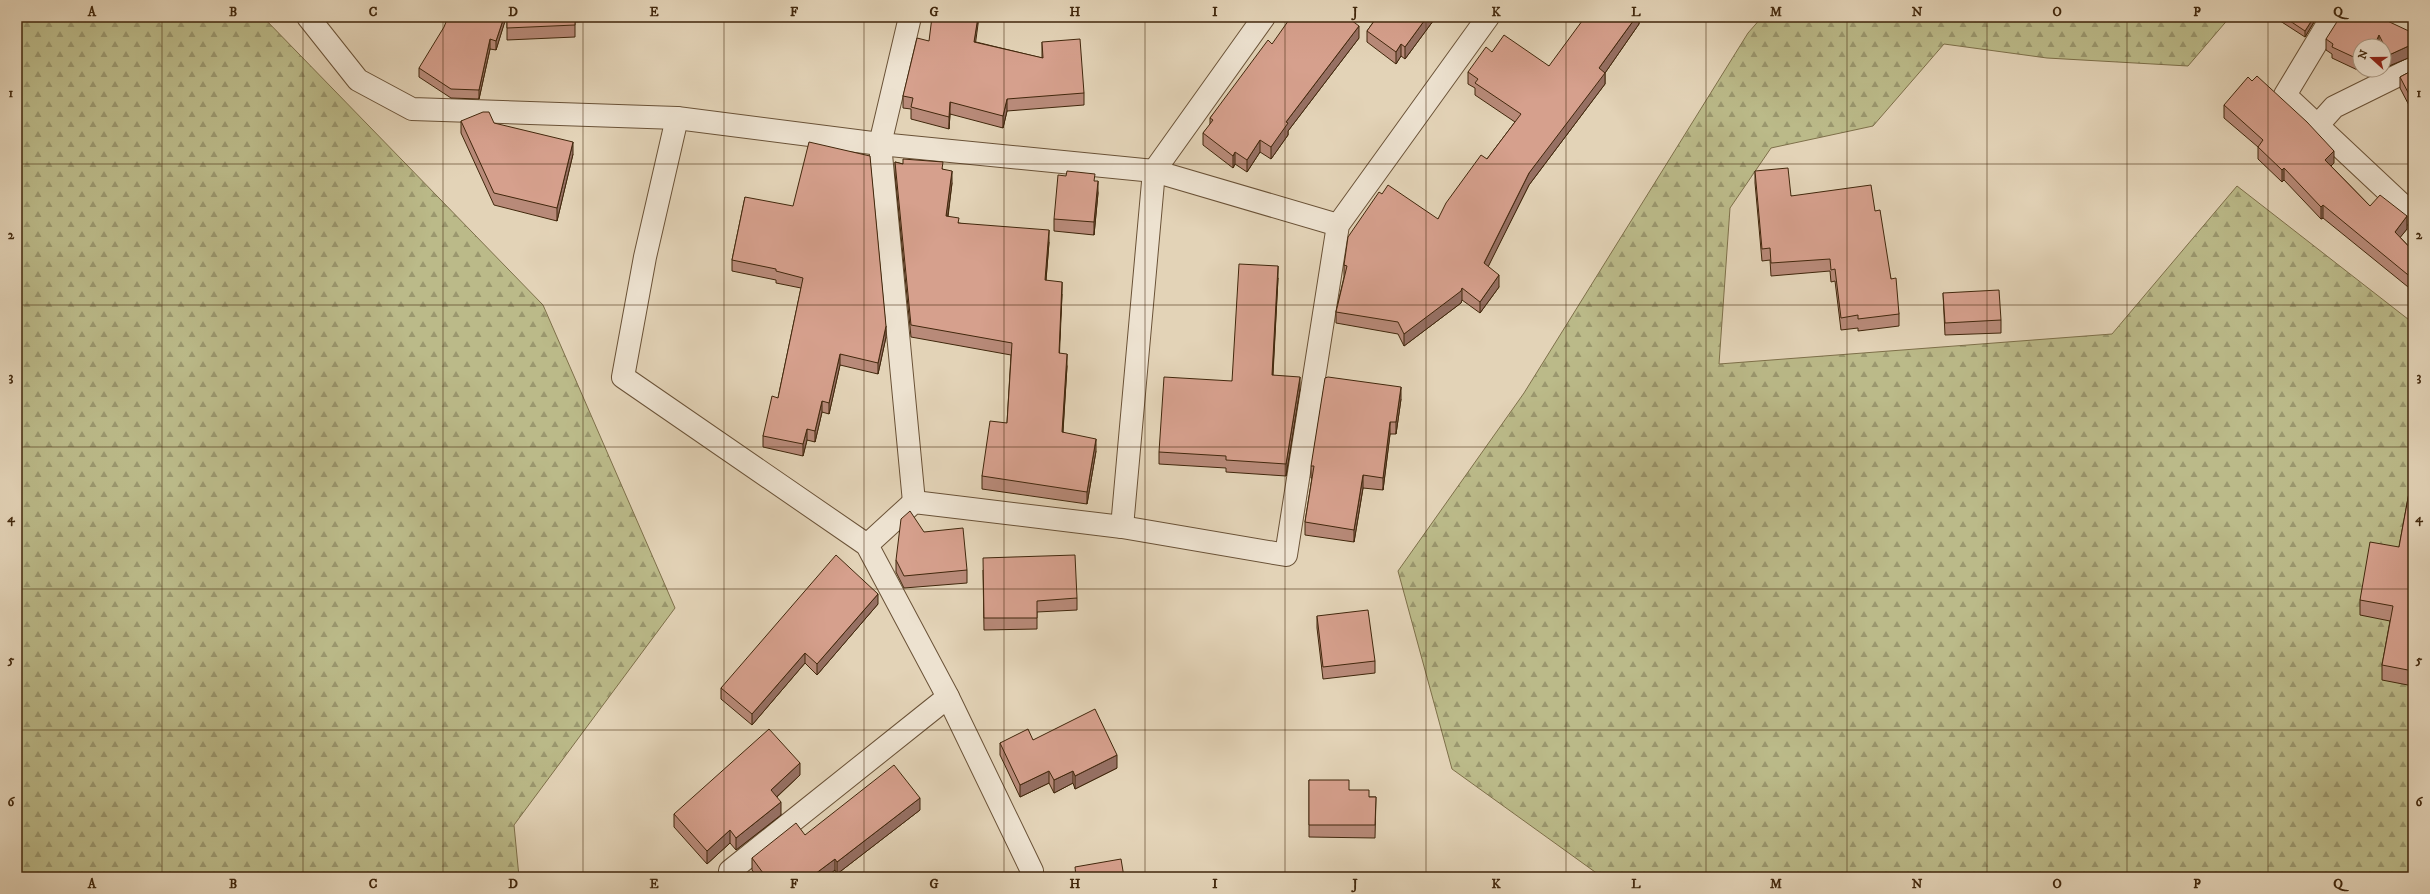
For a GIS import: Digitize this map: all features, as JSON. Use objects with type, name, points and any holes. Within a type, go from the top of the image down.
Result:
[{"type":"street","points":[[308,17],[358,80],[412,109],[677,118],[880,144],[1154,171],[1338,225]]},
{"type":"street","points":[[910,17],[880,144],[914,502]]},
{"type":"street","points":[[1122,528],[1154,171],[1264,17]]},
{"type":"street","points":[[867,545],[914,502],[1122,528],[1286,555],[1338,225],[1488,17]]},
{"type":"street","points":[[2332,17],[2285,95],[2413,215]]},
{"type":"street","points":[[2317,126],[2334,107],[2413,68]]},
{"type":"street","points":[[677,118],[645,257],[623,377],[867,545],[948,697],[1032,871]]},
{"type":"street","points":[[730,871],[948,697]]},
{"type":"green space","points":[[17,17],[263,17],[543,305],[675,608],[514,825],[519,877],[17,877]]},
{"type":"green space","points":[[1762,17],[2230,17],[2188,66],[2047,58],[1944,44],[1873,126],[1771,148],[1730,208],[1719,364],[2112,334],[2237,186],[2413,323],[2413,877],[1602,877],[1452,769],[1398,571],[1524,393],[1748,33]]},
{"type":"building","points":[[448,17],[504,17],[496,41],[490,39],[479,90],[451,89],[419,68],[444,27]]},
{"type":"building","points":[[507,17],[575,17],[575,25],[507,28]]},
{"type":"building","points":[[932,17],[978,17],[974,42],[1043,58],[1042,42],[1080,39],[1084,93],[1007,99],[1003,116],[950,102],[949,117],[911,107],[913,98],[903,96],[917,38],[929,41]]},
{"type":"building","points":[[1291,17],[1347,17],[1359,26],[1286,122],[1288,123],[1271,147],[1260,140],[1247,160],[1235,152],[1233,156],[1203,133],[1213,120],[1210,118],[1268,40],[1272,44]]},
{"type":"building","points":[[1377,17],[1427,17],[1405,47],[1401,44],[1396,52],[1367,31]]},
{"type":"building","points":[[1585,17],[1636,17],[1599,68],[1605,73],[1529,173],[1484,263],[1499,275],[1480,302],[1462,288],[1461,291],[1404,334],[1398,322],[1336,312],[1347,266],[1344,265],[1348,237],[1379,192],[1382,194],[1388,185],[1438,219],[1446,203],[1481,155],[1487,159],[1521,114],[1475,83],[1478,79],[1468,72],[1486,47],[1492,52],[1504,35],[1549,66]]},
{"type":"building","points":[[2284,17],[2314,17],[2305,31]]},
{"type":"building","points":[[2340,17],[2379,17],[2413,33],[2413,44],[2392,54],[2392,38],[2380,38],[2379,35],[2378,38],[2352,38],[2352,56],[2332,47],[2333,44],[2326,39]]},
{"type":"building","points":[[2413,70],[2413,102],[2400,77]]},
{"type":"building","points":[[2257,76],[2307,122],[2334,151],[2325,160],[2370,206],[2380,195],[2407,216],[2395,232],[2413,251],[2413,279],[2323,205],[2321,207],[2284,168],[2282,170],[2258,147],[2263,140],[2224,105],[2248,77],[2252,81]]},
{"type":"building","points":[[483,112],[489,112],[494,123],[573,142],[557,208],[494,193],[461,121]]},
{"type":"building","points":[[809,142],[870,156],[886,326],[878,363],[840,354],[829,403],[822,401],[815,431],[807,429],[803,444],[763,436],[772,396],[778,398],[803,278],[776,271],[776,269],[732,260],[745,197],[793,206]]},
{"type":"building","points":[[903,159],[943,162],[942,169],[952,171],[946,216],[959,218],[958,223],[1049,230],[1045,280],[1062,282],[1059,353],[1067,354],[1062,432],[1096,439],[1087,492],[982,476],[990,421],[1007,423],[1012,343],[911,325],[895,162],[903,164]]},
{"type":"building","points":[[1788,168],[1791,196],[1871,185],[1875,211],[1880,210],[1891,279],[1896,278],[1899,314],[1858,319],[1858,315],[1841,318],[1835,269],[1831,270],[1830,259],[1771,263],[1770,248],[1762,249],[1755,171]]},
{"type":"building","points":[[1067,171],[1095,174],[1094,181],[1098,181],[1094,222],[1054,219],[1058,175],[1066,176]]},
{"type":"building","points":[[1239,264],[1278,266],[1272,375],[1300,377],[1286,464],[1226,460],[1226,456],[1159,452],[1164,377],[1232,381]]},
{"type":"building","points":[[1999,290],[2001,320],[1945,323],[1943,293]]},
{"type":"building","points":[[1328,377],[1401,387],[1396,422],[1390,422],[1383,478],[1363,475],[1354,530],[1305,522],[1314,466],[1311,466],[1325,378]]},
{"type":"building","points":[[2413,471],[2413,671],[2382,665],[2393,606],[2360,600],[2370,542],[2399,547]]},
{"type":"building","points":[[910,511],[924,532],[963,528],[967,570],[904,576],[896,560],[901,519]]},
{"type":"building","points":[[836,555],[878,594],[817,664],[805,653],[752,714],[721,688]]},
{"type":"building","points":[[1075,555],[1077,598],[1037,601],[1037,618],[984,618],[983,558]]},
{"type":"building","points":[[1368,610],[1375,661],[1323,667],[1317,616]]},
{"type":"building","points":[[1095,709],[1117,755],[1075,776],[1073,771],[1054,780],[1049,771],[1020,785],[1000,743],[1028,729],[1033,740]]},
{"type":"building","points":[[769,729],[800,763],[771,790],[781,802],[736,838],[730,830],[707,851],[674,814]]},
{"type":"building","points":[[894,765],[920,798],[837,862],[835,859],[811,877],[766,877],[752,858],[796,823],[805,835]]},
{"type":"building","points":[[1309,780],[1349,780],[1349,790],[1369,790],[1369,797],[1376,797],[1375,825],[1309,825]]},
{"type":"building","points":[[1121,859],[1124,877],[1076,877],[1075,867]]}]
